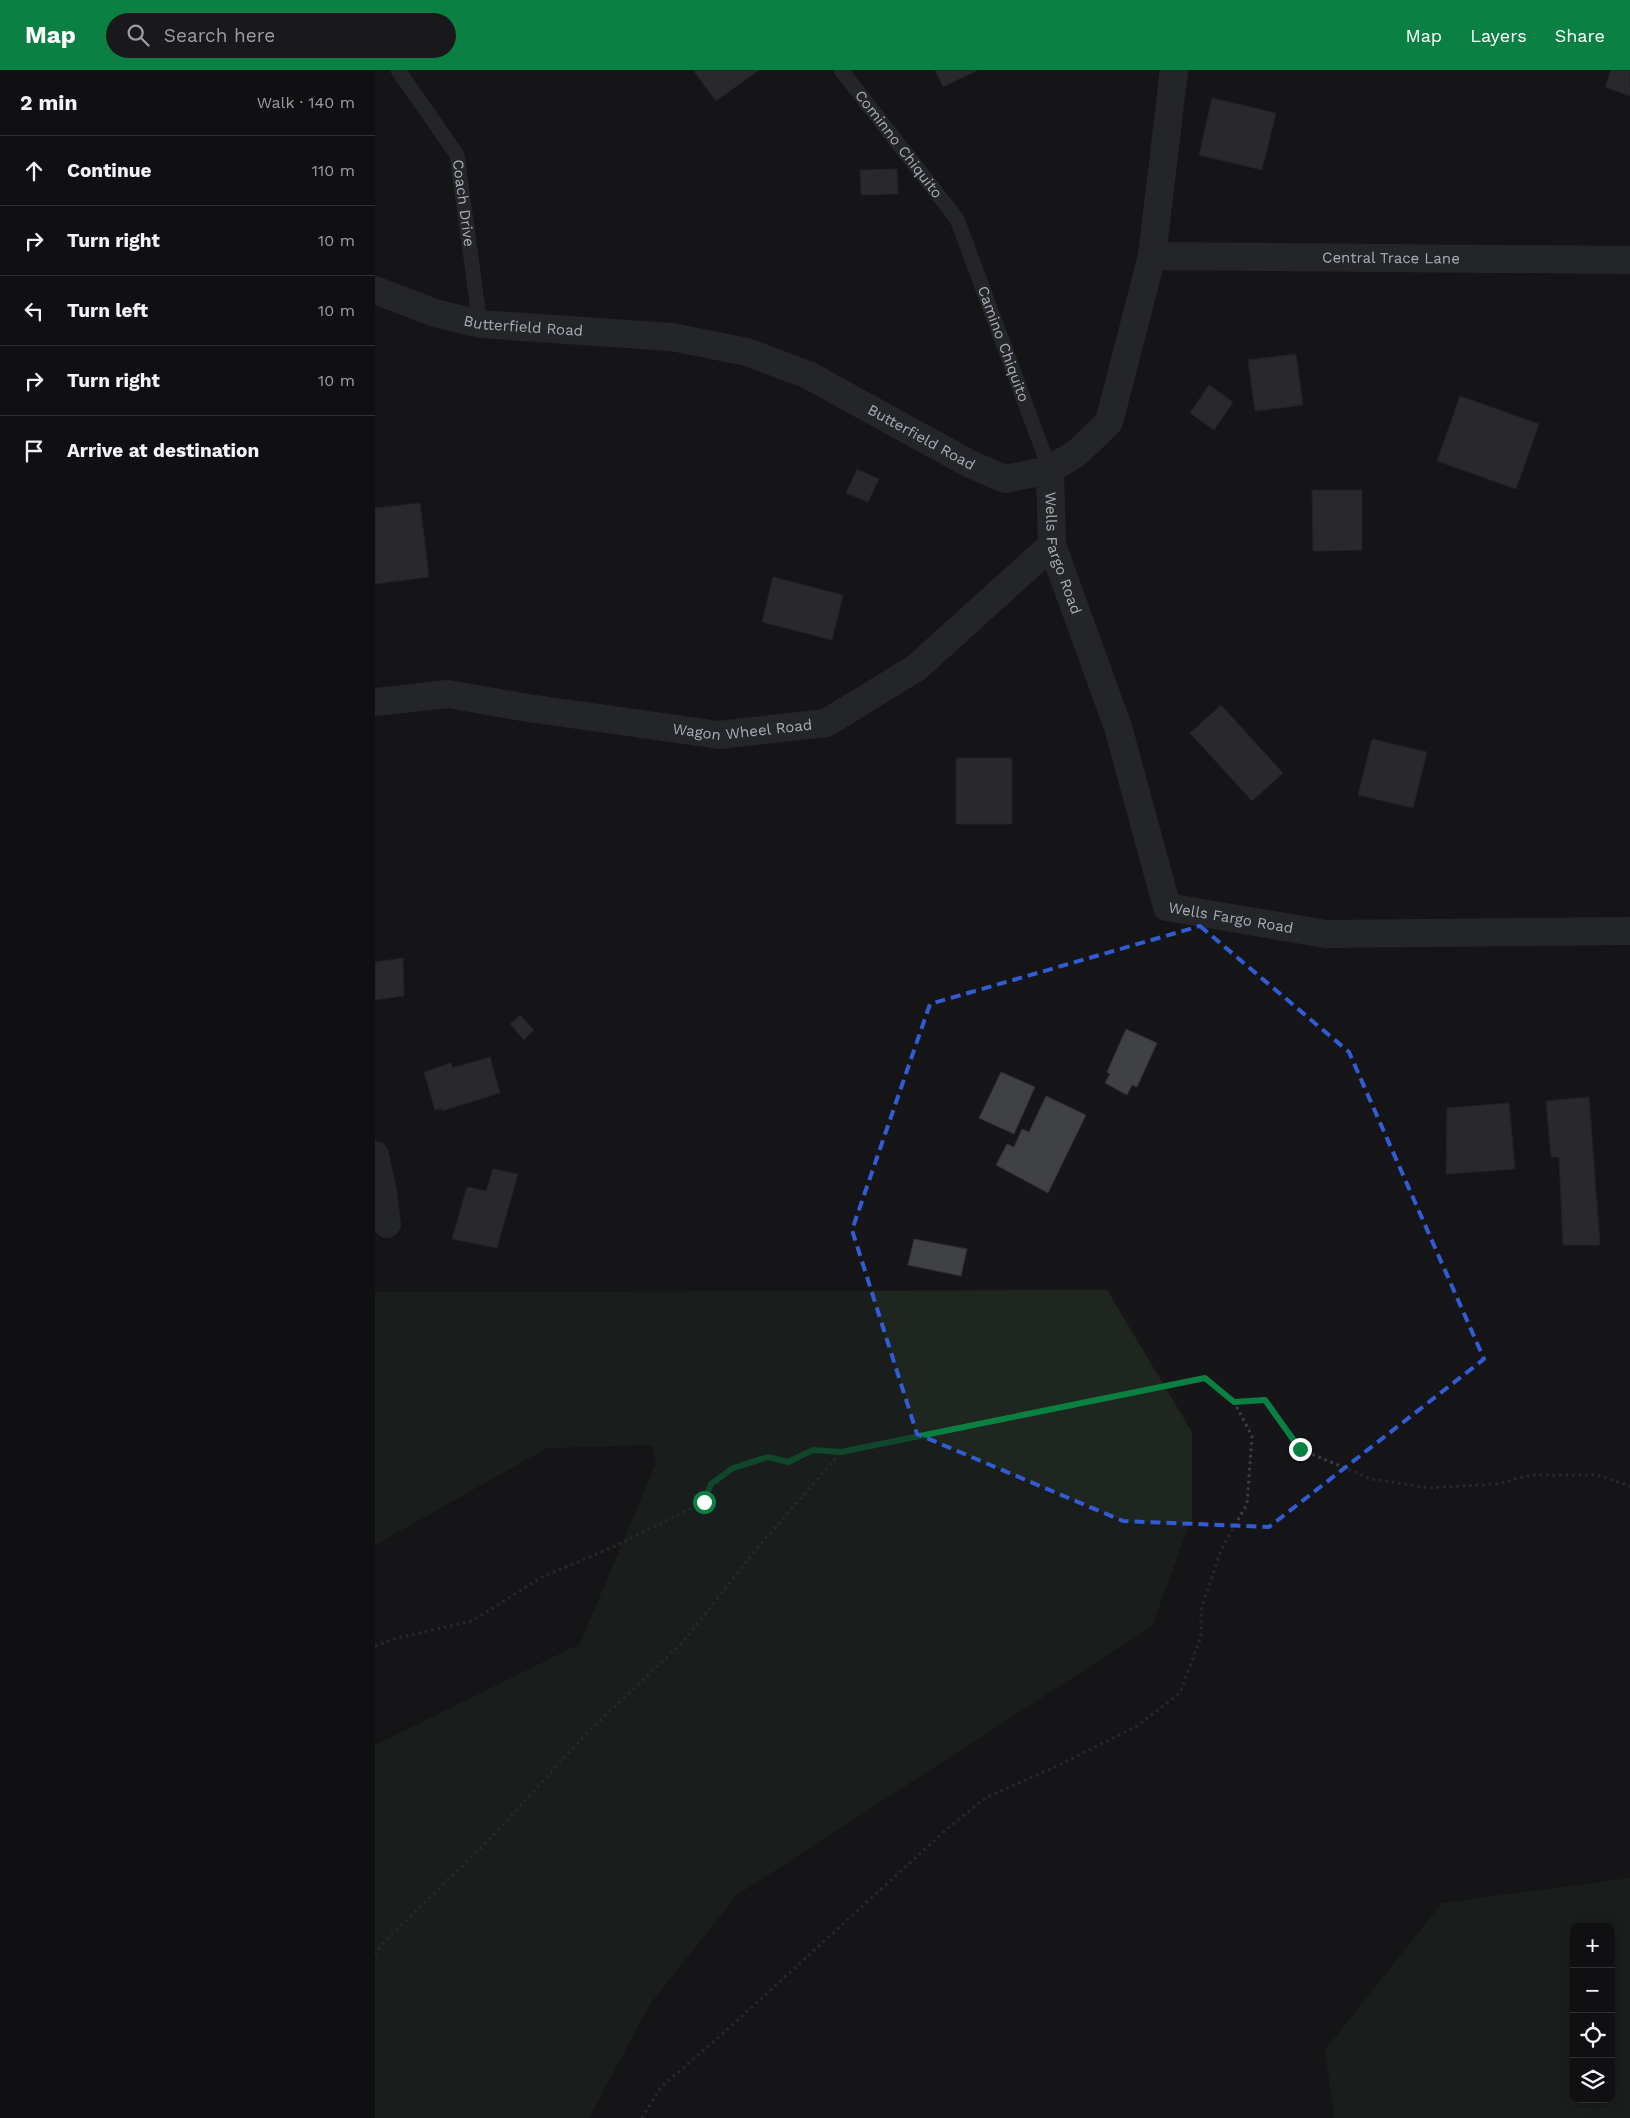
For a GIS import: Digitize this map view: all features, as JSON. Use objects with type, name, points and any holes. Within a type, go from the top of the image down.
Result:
[{"type":"street","name":"Butterfield Road","points":[[375,290],[435,314],[480,324],[672,337],[747,352],[808,375],[970,464],[1005,479],[1050,470],[1079,451],[1109,422],[1152,256],[1174,70]]},
{"type":"street","name":"Central Trace Lane","points":[[1152,256],[1630,260]]},
{"type":"street","name":"Wells Fargo Road","points":[[1050,470],[1051,545],[1118,727],[1167,907],[1326,934],[1630,931]]},
{"type":"street","name":"Wagon Wheel Road","points":[[375,702],[448,694],[528,708],[719,735],[826,723],[916,668],[1051,545]]},
{"type":"street","points":[[375,1155],[383,1192],[387,1224]]},
{"type":"lane","name":"Coach Drive","points":[[398,70],[457,155],[480,324]]},
{"type":"lane","name":"Cominno Chiquito","points":[[841,70],[957,219]]},
{"type":"lane","name":"Camino Chiquito","points":[[957,219],[1050,470]]},
{"type":"path","points":[[375,1646],[397,1638],[472,1621],[542,1577],[611,1548],[704,1502],[711,1484],[733,1468],[768,1457],[788,1462],[813,1450],[841,1452],[1205,1378],[1234,1402],[1252,1436],[1247,1504],[1221,1550],[1201,1610],[1201,1636],[1180,1693],[1137,1726],[1055,1768],[985,1798],[947,1829],[661,2087],[643,2118]]},
{"type":"path","points":[[1234,1402],[1265,1400],[1300,1449],[1371,1478],[1429,1488],[1497,1484],[1531,1475],[1597,1475],[1630,1486]]},
{"type":"path","points":[[375,1955],[382,1944],[488,1840],[586,1734],[683,1642],[759,1545],[841,1452]]},
{"type":"highlighted area","points":[[1200,926],[1349,1052],[1484,1359],[1269,1527],[1123,1521],[917,1434],[852,1230],[930,1004]]},
{"type":"shaded area","points":[[1107,1290],[1192,1432],[1192,1517],[1152,1626],[737,1895],[650,2004],[589,2118],[375,2118],[375,1745],[580,1644],[656,1463],[653,1445],[547,1448],[375,1545],[375,1292]]},
{"type":"shaded area","points":[[1630,1878],[1630,2118],[1334,2118],[1325,2050],[1442,1903]]},
{"type":"building","points":[[693,70],[759,70],[716,101]]},
{"type":"building","points":[[935,70],[978,70],[943,87]]},
{"type":"building","points":[[1611,70],[1630,70],[1630,96],[1605,87]]},
{"type":"building","points":[[1212,98],[1276,113],[1262,170],[1199,155]]},
{"type":"building","points":[[897,169],[898,194],[861,195],[860,170]]},
{"type":"building","points":[[1296,354],[1303,405],[1255,411],[1248,360]]},
{"type":"building","points":[[1209,385],[1233,402],[1214,430],[1190,413]]},
{"type":"building","points":[[1460,396],[1539,424],[1516,489],[1437,461]]},
{"type":"building","points":[[857,469],[879,479],[868,502],[846,493]]},
{"type":"building","points":[[1312,490],[1362,490],[1362,550],[1313,551]]},
{"type":"building","points":[[420,503],[429,577],[375,584],[375,508]]},
{"type":"building","points":[[773,577],[843,595],[832,640],[762,622]]},
{"type":"building","points":[[1221,705],[1283,773],[1252,801],[1190,733]]},
{"type":"building","points":[[1372,739],[1427,752],[1413,808],[1358,795]]},
{"type":"building","points":[[956,758],[1012,758],[1012,824],[956,824]]},
{"type":"building","points":[[403,958],[404,996],[375,1000],[375,962]]},
{"type":"building","points":[[520,1015],[534,1030],[524,1040],[510,1024]]},
{"type":"building","points":[[1126,1029],[1157,1043],[1137,1087],[1132,1085],[1127,1095],[1105,1083],[1110,1074],[1107,1072]]},
{"type":"building","points":[[490,1057],[500,1093],[442,1111],[442,1108],[435,1110],[424,1072],[451,1063],[452,1068]]},
{"type":"building","points":[[1001,1072],[1035,1087],[1014,1134],[979,1118]]},
{"type":"building","points":[[1046,1096],[1086,1115],[1048,1193],[996,1165],[1007,1144],[1014,1147],[1022,1129],[1029,1132]]},
{"type":"building","points":[[1589,1097],[1600,1245],[1563,1245],[1559,1157],[1551,1157],[1546,1101]]},
{"type":"building","points":[[1509,1103],[1515,1169],[1446,1174],[1447,1108]]},
{"type":"building","points":[[493,1169],[518,1174],[497,1248],[452,1239],[467,1187],[486,1191]]},
{"type":"building","points":[[914,1239],[967,1249],[961,1276],[908,1265]]},
{"type":"route","points":[[704,1502],[711,1484],[733,1468],[768,1457],[788,1462],[813,1450],[841,1452],[1148,1388],[1205,1378],[1234,1402],[1265,1400],[1300,1449]]}]
